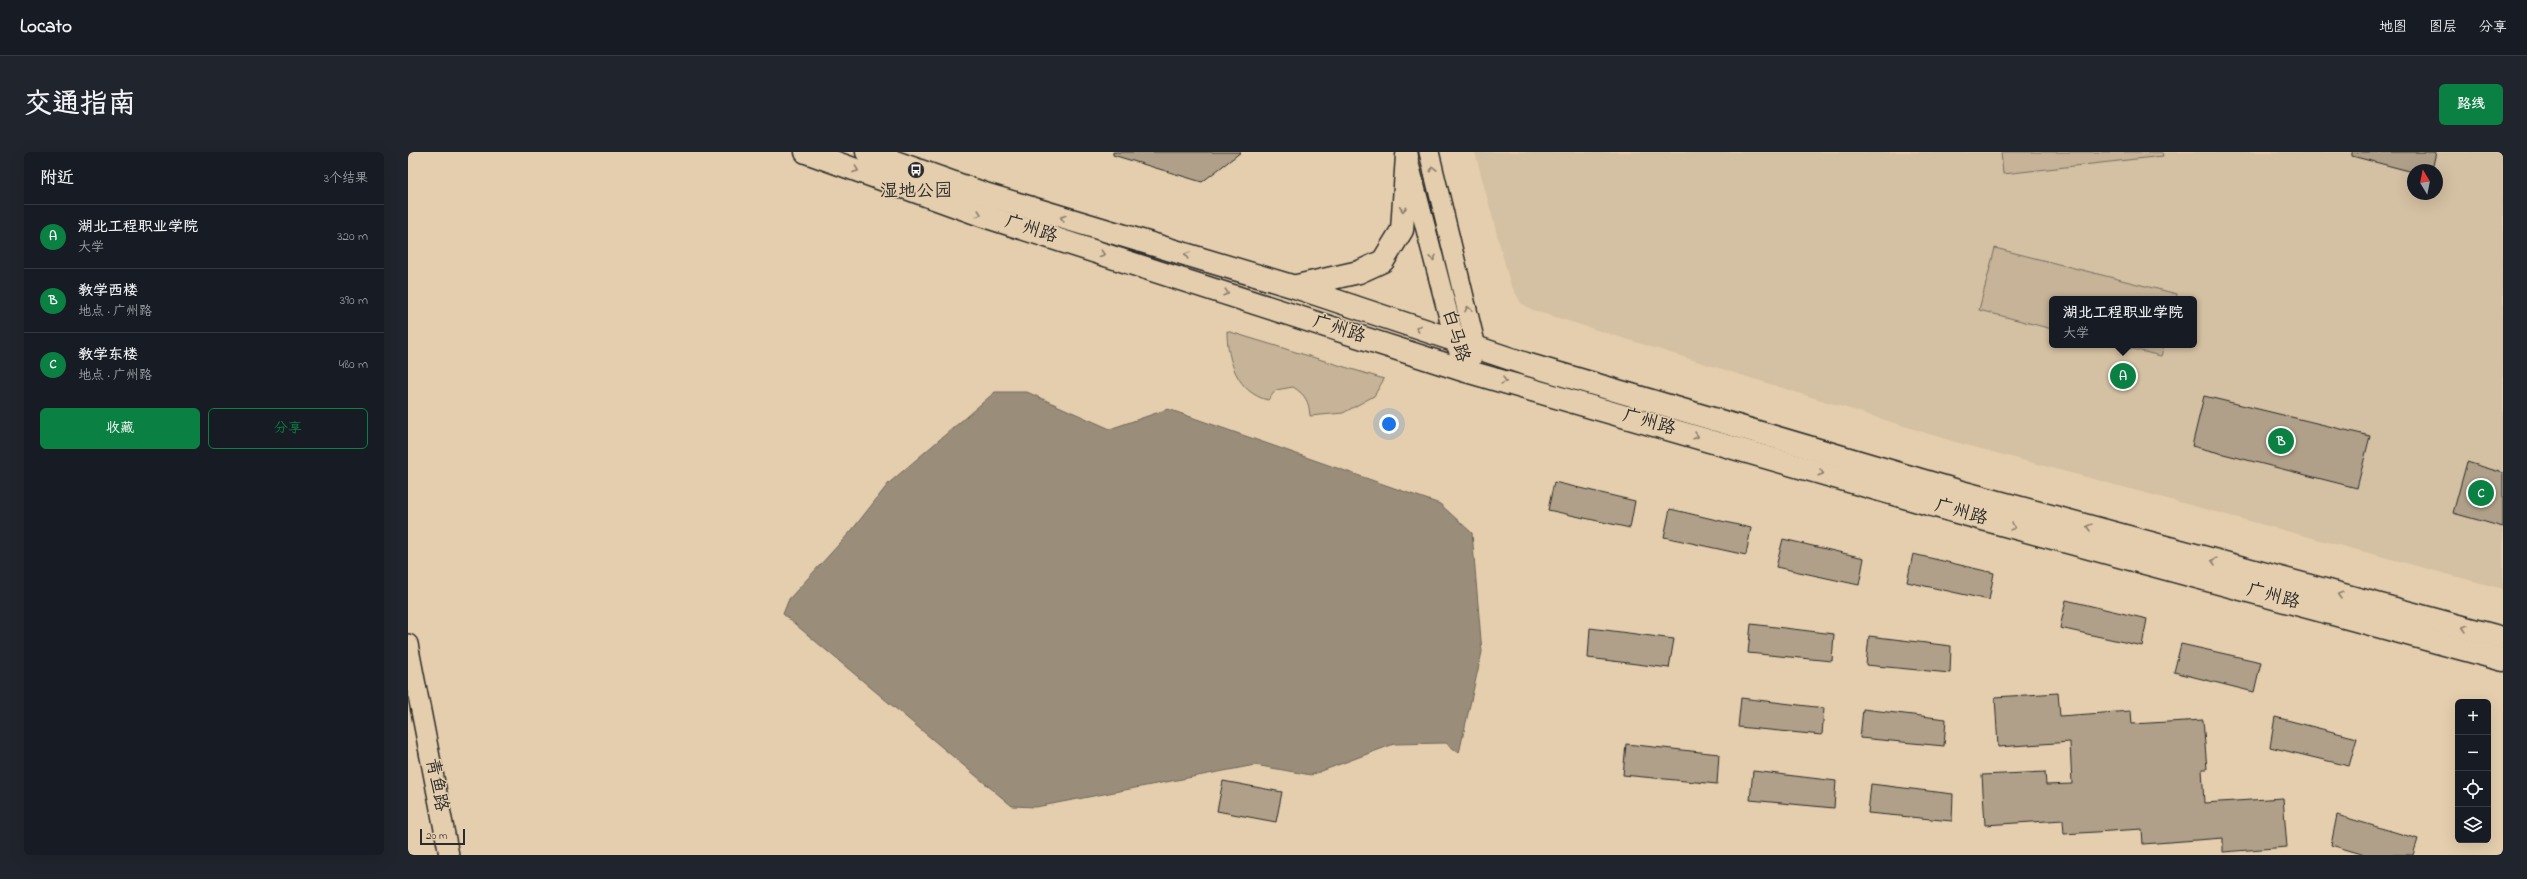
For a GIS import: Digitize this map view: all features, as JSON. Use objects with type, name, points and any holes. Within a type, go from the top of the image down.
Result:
[{"type":"main road","name":"广州路","points":[[806,152],[981,215],[1466,371],[1953,511],[2503,660]]},
{"type":"main road","name":"广州路","points":[[867,152],[988,195],[1294,287],[1526,364],[1958,491],[2503,638]]},
{"type":"main road","points":[[1294,287],[1359,272],[1383,261],[1402,230],[1407,154]]},
{"type":"street","name":"白马路","points":[[1429,152],[1476,347],[1466,371]]},
{"type":"street","name":"白马路","points":[[1407,154],[1455,341],[1466,371]]},
{"type":"street","name":"青鱼路","points":[[408,644],[449,855]]},
{"type":"shaded area","points":[[1475,152],[2503,152],[2503,589],[1955,442],[1533,310],[1521,303],[1510,283]]},
{"type":"shaded area","points":[[2001,152],[2162,152],[2163,156],[2003,174]]},
{"type":"shaded area","points":[[1995,248],[2177,294],[2177,296],[2049,296],[2049,328],[1979,310]]},
{"type":"shaded area","points":[[1227,331],[1384,379],[1374,396],[1343,413],[1310,416],[1306,399],[1293,387],[1276,390],[1268,400],[1257,396],[1241,382],[1229,353]]},
{"type":"shaded area","points":[[2128,348],[2163,348],[2161,356]]},
{"type":"shaded area","points":[[995,392],[1027,392],[1110,429],[1168,409],[1440,504],[1472,533],[1482,652],[1459,753],[1446,743],[1394,744],[1311,775],[1255,765],[1036,807],[1012,806],[783,614],[789,599],[852,530],[889,483]]},
{"type":"building","points":[[1113,152],[1241,152],[1202,182],[1113,155]]},
{"type":"building","points":[[2352,152],[2436,152],[2433,164],[2407,164],[2407,170],[2352,156]]},
{"type":"building","points":[[2204,396],[2370,436],[2357,488],[2192,446]]},
{"type":"building","points":[[2467,462],[2503,473],[2503,527],[2453,513]]},
{"type":"building","points":[[1554,482],[1635,501],[1630,528],[1548,510]]},
{"type":"building","points":[[1670,509],[1751,528],[1746,555],[1664,537]]},
{"type":"building","points":[[1783,539],[1864,558],[1859,585],[1776,567]]},
{"type":"building","points":[[1913,554],[1994,573],[1989,600],[1907,582]]},
{"type":"building","points":[[2066,600],[2147,619],[2142,646],[2060,628]]},
{"type":"building","points":[[1751,624],[1834,634],[1832,661],[1748,653]]},
{"type":"building","points":[[1590,628],[1674,639],[1669,668],[1588,658]]},
{"type":"building","points":[[1869,636],[1951,646],[1950,673],[1866,665]]},
{"type":"building","points":[[2181,644],[2261,662],[2254,692],[2174,672]]},
{"type":"building","points":[[2058,693],[2060,716],[2131,711],[2132,724],[2203,720],[2207,769],[2202,769],[2204,803],[2283,798],[2287,847],[2223,852],[2223,838],[2143,844],[2142,829],[2064,834],[2063,820],[1985,825],[1982,775],[2045,772],[2046,785],[2072,784],[2070,742],[1998,747],[1995,697]]},
{"type":"building","points":[[1741,698],[1824,708],[1822,735],[1738,727]]},
{"type":"building","points":[[1863,709],[1946,719],[1944,746],[1860,738]]},
{"type":"building","points":[[2275,717],[2357,738],[2349,766],[2270,747]]},
{"type":"building","points":[[1626,744],[1719,754],[1717,784],[1623,775]]},
{"type":"building","points":[[1753,771],[1836,781],[1834,808],[1750,800]]},
{"type":"building","points":[[1223,781],[1282,792],[1276,822],[1217,811]]},
{"type":"building","points":[[1871,784],[1953,794],[1952,821],[1868,813]]},
{"type":"building","points":[[2337,815],[2418,839],[2413,855],[2365,855],[2331,845]]},
{"type":"place","name":"湿地公园","points":[[916,170]]},
{"type":"place","name":"湖北工程职业学院","points":[[2123,376]]},
{"type":"place","name":"教学西楼","points":[[2281,441]]},
{"type":"place","name":"教学东楼","points":[[2481,493]]}]
